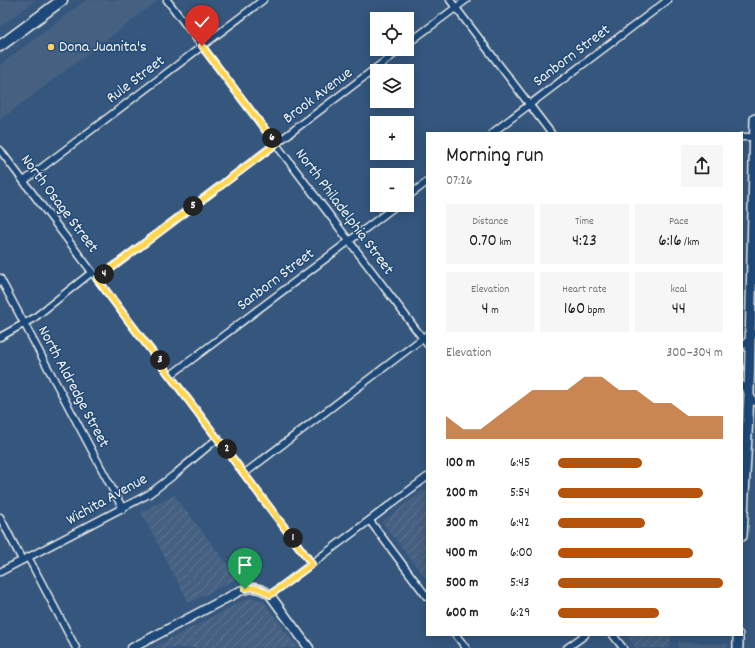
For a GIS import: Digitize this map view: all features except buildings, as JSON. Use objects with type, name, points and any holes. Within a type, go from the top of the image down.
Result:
[{"type":"highway","points":[[0,46],[62,0]]},
{"type":"main road","points":[[743,516],[752,336],[755,119]]},
{"type":"main road","points":[[738,636],[738,648]]},
{"type":"street","name":"North Philadelphia Street","points":[[167,0],[349,241],[425,336]]},
{"type":"street","name":"Rule Street","points":[[24,181],[263,0]]},
{"type":"street","points":[[450,0],[550,132]]},
{"type":"street","points":[[414,39],[466,0]]},
{"type":"street","name":"Sanborn Street","points":[[493,132],[668,0]]},
{"type":"street","name":"Brook Avenue","points":[[97,279],[392,56]]},
{"type":"street","points":[[743,137],[755,137]]},
{"type":"street","name":"North Osage Street","points":[[0,150],[245,473],[312,564]]},
{"type":"street","points":[[414,192],[426,183]]},
{"type":"street","name":"Sanborn Street","points":[[171,375],[387,212]]},
{"type":"street","points":[[0,337],[34,318],[92,272]]},
{"type":"street","name":"North Aldredge Street","points":[[0,278],[123,508]]},
{"type":"street","points":[[245,473],[425,336]]},
{"type":"street","points":[[743,345],[752,336]]},
{"type":"street","points":[[743,385],[755,402]]},
{"type":"street","name":"Wichita Avenue","points":[[0,572],[123,508],[159,487],[218,438]]},
{"type":"street","points":[[270,595],[426,478]]},
{"type":"street","points":[[0,517],[76,648]]},
{"type":"street","points":[[370,521],[426,596]]},
{"type":"street","points":[[132,648],[250,587],[260,588],[270,595],[309,648]]},
{"type":"street","points":[[457,636],[466,648]]},
{"type":"street","points":[[567,648],[584,636]]},
{"type":"street","points":[[614,636],[622,648]]},
{"type":"shaded area","points":[[0,0],[36,0],[0,27]]},
{"type":"shaded area","points":[[86,0],[159,0],[0,120],[0,65]]},
{"type":"shaded area","points":[[426,489],[426,579],[382,522]]},
{"type":"shaded area","points":[[174,495],[238,578],[189,603],[141,512]]},
{"type":"shaded area","points":[[255,598],[264,602],[298,648],[153,648],[246,599]]},
{"type":"shaded area","points":[[627,636],[671,636],[670,648],[636,648]]},
{"type":"shaded area","points":[[678,642],[727,644],[727,648],[678,648]]},
{"type":"place","name":"Dona Juanita's","points":[[51,47]]},
{"type":"route","points":[[202,46],[276,144],[97,279],[312,564],[270,595],[260,588],[250,587],[245,589]]}]
